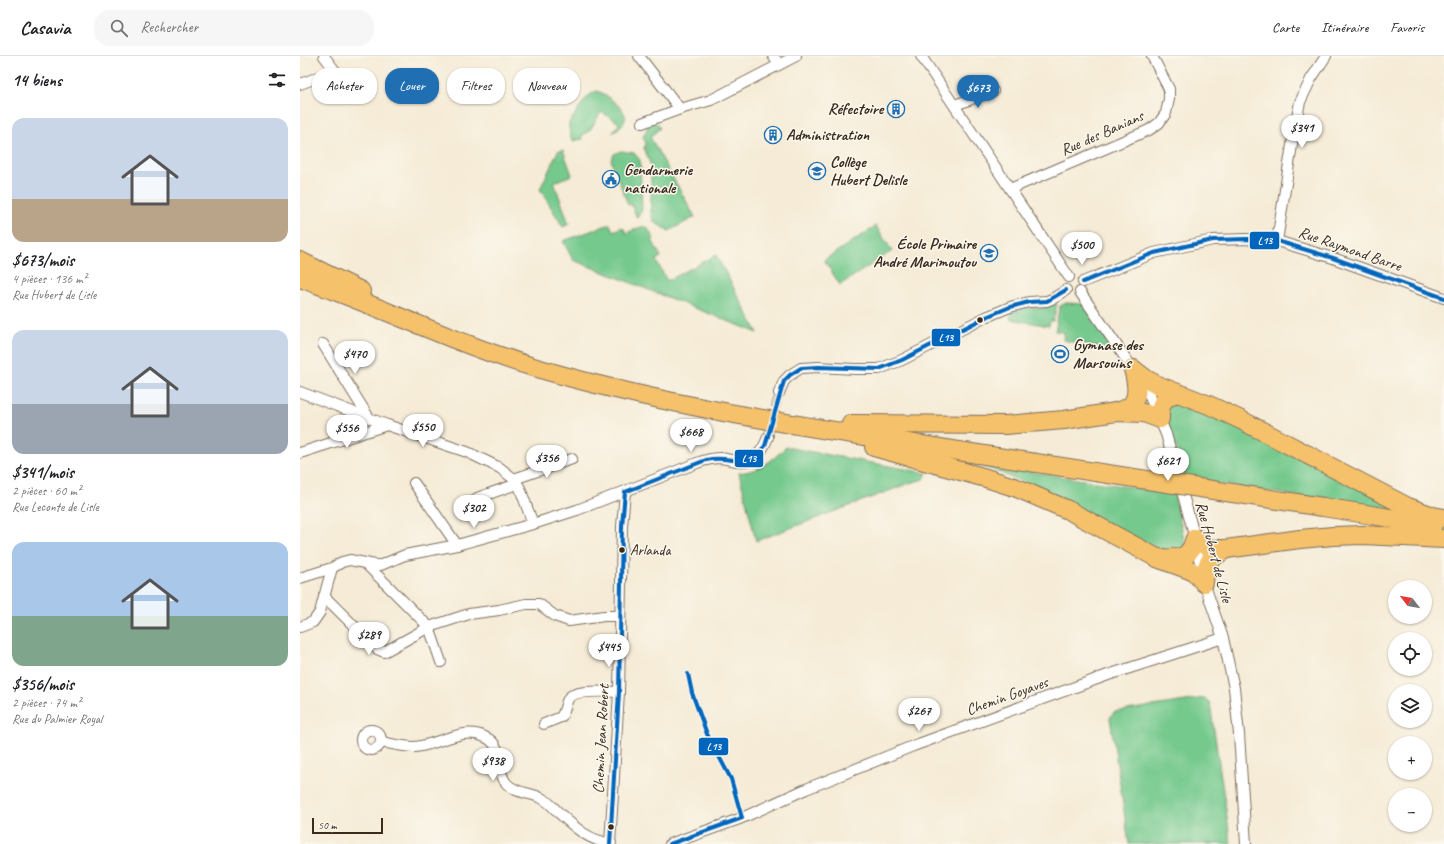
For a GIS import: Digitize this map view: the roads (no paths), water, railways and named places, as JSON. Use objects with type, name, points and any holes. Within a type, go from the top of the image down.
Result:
[{"type":"highway","points":[[302,266],[347,284],[439,332],[503,357],[630,393],[686,405],[794,424],[1444,527]]},
{"type":"highway","points":[[1133,369],[1151,382],[1209,405],[1241,420],[1408,507],[1444,518]]},
{"type":"highway","points":[[1116,412],[1130,406],[1136,398],[1137,388],[1133,369]]},
{"type":"highway","points":[[794,424],[1006,425],[1064,420],[1116,412],[1144,413],[1160,419],[1160,409],[1163,401],[1177,393]]},
{"type":"highway","points":[[794,424],[1017,488],[1068,510],[1157,558],[1190,570],[1204,583]]},
{"type":"highway","points":[[1157,558],[1172,559],[1185,556],[1192,549],[1195,538],[1211,549],[1226,549],[1333,536],[1364,535],[1444,539]]},
{"type":"highway","points":[[1204,583],[1205,568],[1208,562],[1212,557],[1226,549]]},
{"type":"street","points":[[324,56],[333,68]]},
{"type":"street","points":[[639,56],[680,109]]},
{"type":"street","points":[[642,123],[680,109],[711,100],[776,60],[796,56]]},
{"type":"street","points":[[921,56],[1069,277]]},
{"type":"street","name":"Rue des Banians","points":[[1010,189],[1149,130],[1160,123],[1166,113],[1169,99],[1169,89],[1152,56]]},
{"type":"street","points":[[1277,241],[1300,102],[1311,79],[1326,56]]},
{"type":"street","points":[[300,84],[312,80]]},
{"type":"street","points":[[955,105],[993,91]]},
{"type":"street","name":"Rue Raymond Barre","points":[[1082,287],[1154,253],[1213,240],[1247,239],[1277,241],[1333,258],[1444,298]]},
{"type":"street","points":[[1078,276],[1081,278],[1082,287],[1075,294],[1070,293],[1066,290],[1066,280],[1069,277],[1078,276]]},
{"type":"street","name":"Rue Hubert de Lisle","points":[[1082,287],[1146,388],[1168,441],[1195,538],[1204,583],[1223,638],[1234,688],[1239,734],[1246,844]]},
{"type":"street","points":[[780,393],[784,381],[801,368],[818,367],[879,369],[902,360],[986,317],[1010,307],[1029,302],[1047,301],[1066,290]]},
{"type":"street","points":[[323,344],[369,418]]},
{"type":"street","points":[[300,392],[387,425],[467,452],[500,468],[516,482],[522,492],[532,524]]},
{"type":"street","points":[[300,453],[387,425]]},
{"type":"street","points":[[300,578],[332,568],[342,562],[350,560],[366,564],[381,565],[405,555],[457,545],[564,515],[710,459],[723,458],[743,462],[752,459],[760,453],[765,446],[768,437]]},
{"type":"street","points":[[477,498],[572,458]]},
{"type":"street","points":[[414,484],[457,545]]},
{"type":"street","name":"Chemin Jean Robert","points":[[610,843],[619,692],[622,526],[625,492]]},
{"type":"street","points":[[366,564],[429,627],[441,662]]},
{"type":"street","points":[[300,627],[313,622],[317,618],[332,568]]},
{"type":"street","points":[[324,596],[377,649],[382,652],[386,652],[429,627],[469,614],[499,610],[526,604],[539,604],[555,616],[570,621],[604,616],[620,616]]},
{"type":"street","name":"Chemin Goyaves","points":[[670,844],[742,818],[806,789],[913,746],[1108,675],[1223,638]]},
{"type":"street","points":[[544,724],[561,717],[568,699],[572,695],[579,693],[619,692]]},
{"type":"street","points":[[382,742],[415,747],[460,734],[470,733],[486,737],[496,745],[503,779],[508,785],[515,790],[543,799],[571,824],[584,833],[600,842],[610,843]]},
{"type":"tunnel","points":[[768,437],[779,393]]},
{"type":"place","name":"Réfectoire","points":[[896,109]]},
{"type":"place","name":"Administration","points":[[773,135]]},
{"type":"place","name":"Collège Hubert Delisle","points":[[817,171]]},
{"type":"place","name":"Gendarmerie nationale","points":[[611,179]]},
{"type":"place","name":"École Primaire André Marimoutou","points":[[989,253]]},
{"type":"place","name":"Gymnase des Marsouins","points":[[1060,354]]},
{"type":"place","name":"Arlanda","points":[[622,550]]}]
